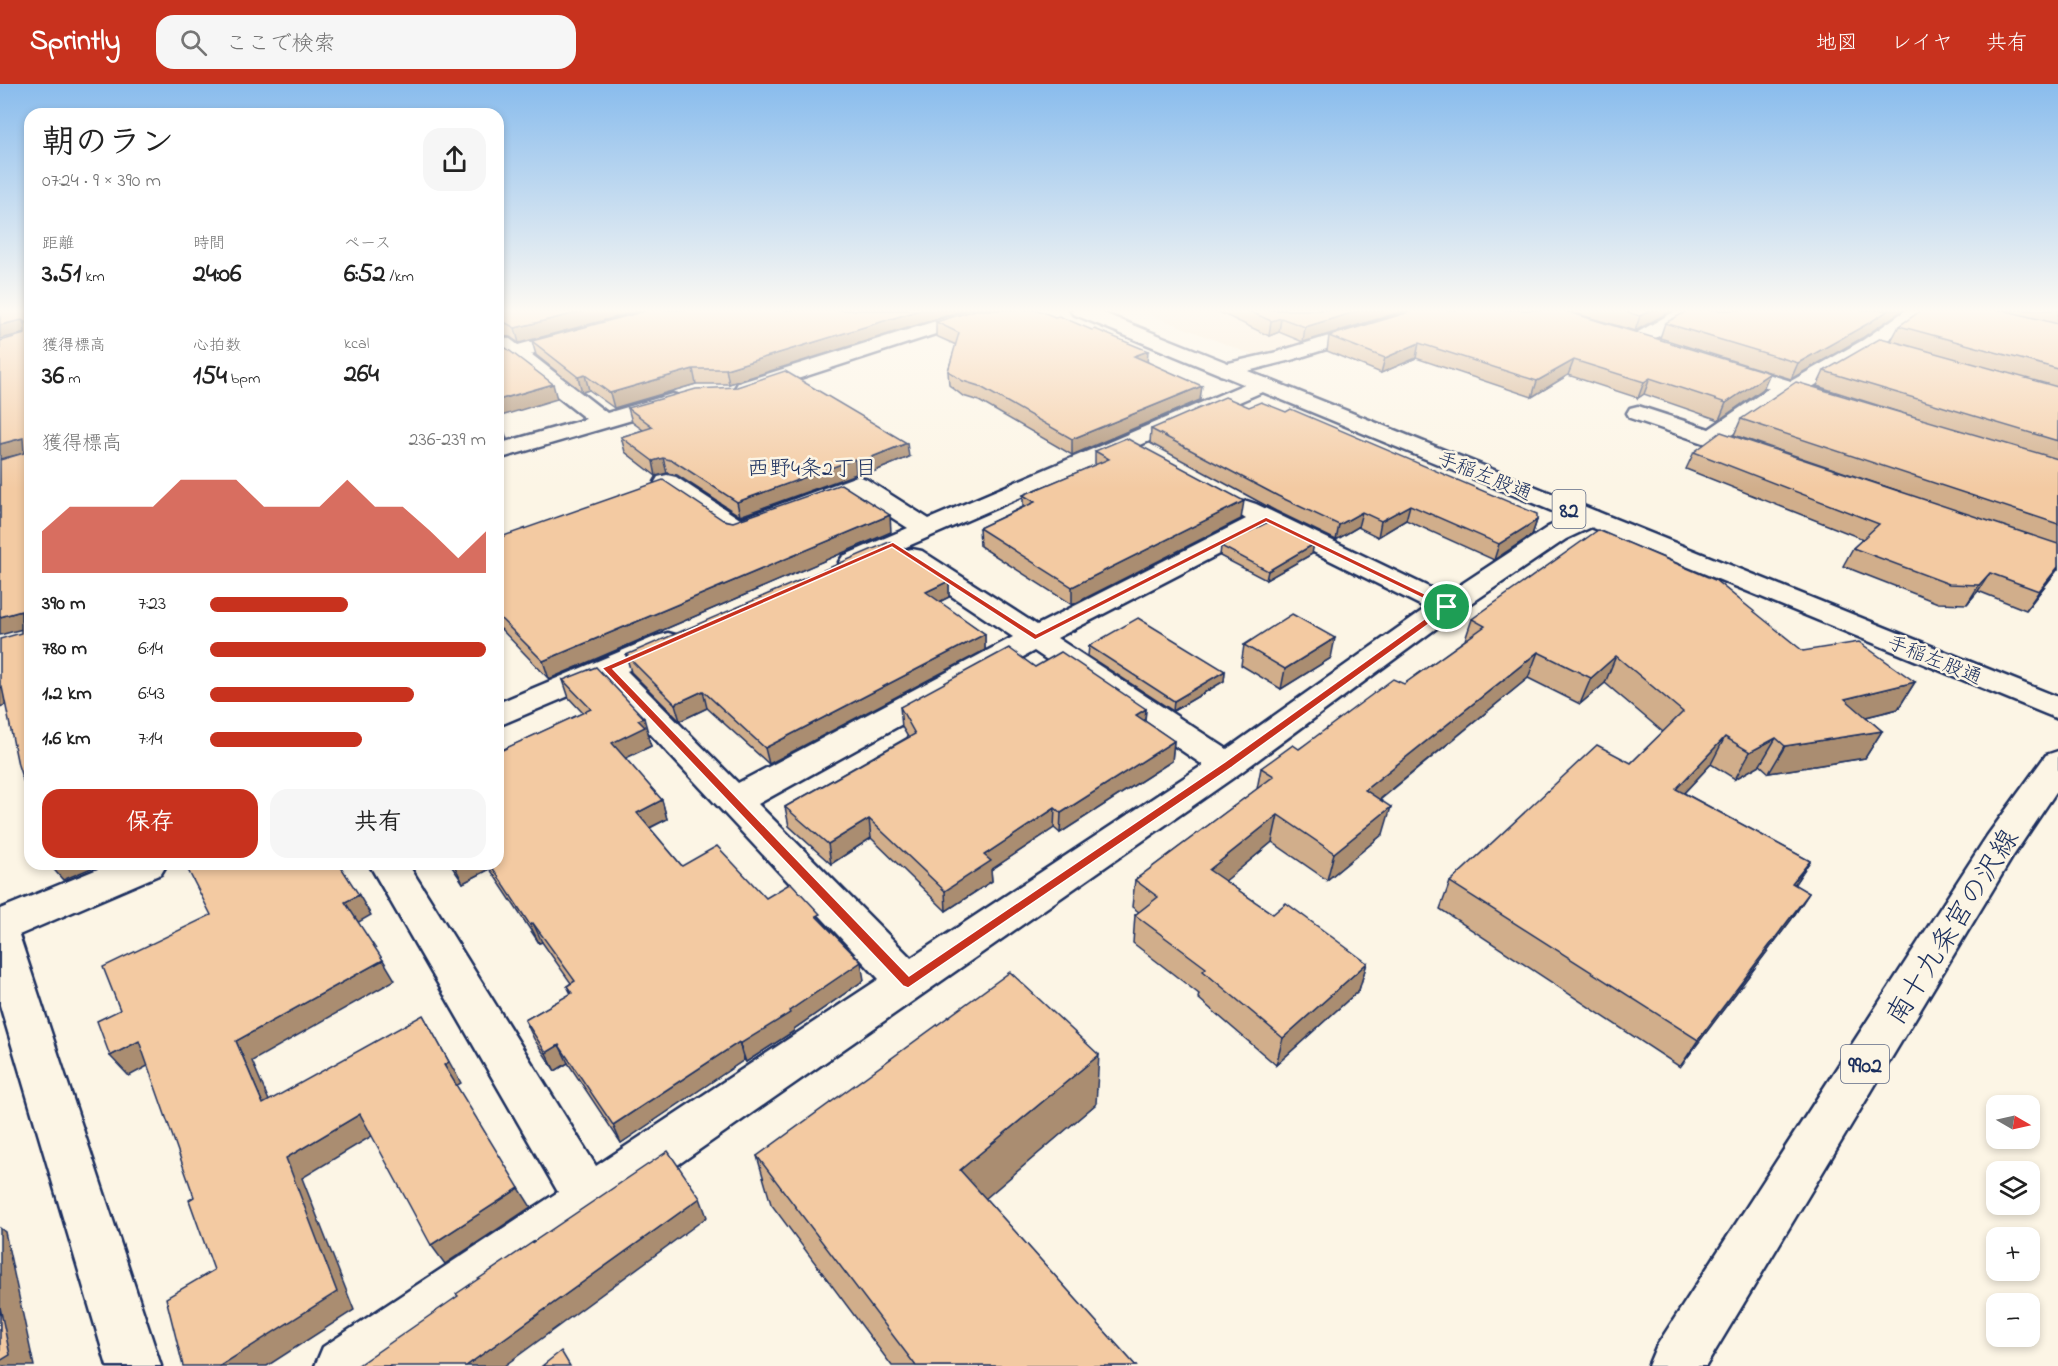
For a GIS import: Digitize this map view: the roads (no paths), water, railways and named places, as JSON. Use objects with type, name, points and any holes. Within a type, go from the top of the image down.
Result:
[{"type":"street","points":[[532,370],[603,421]]},
{"type":"street","points":[[730,393],[803,370]]},
{"type":"street","name":"手稲左股通","points":[[1228,370],[2058,709]]},
{"type":"street","points":[[1732,370],[1848,406]]},
{"type":"street","points":[[1712,438],[1789,387],[1821,370]]},
{"type":"street","points":[[827,573],[1229,395],[1261,384]]},
{"type":"street","points":[[504,450],[687,396]]},
{"type":"street","points":[[1638,412],[1776,460]]},
{"type":"street","points":[[1127,442],[1157,459]]},
{"type":"street","points":[[667,482],[737,529],[857,484],[927,529]]},
{"type":"street","points":[[1226,497],[1266,519],[1447,607]]},
{"type":"street","points":[[342,1366],[1228,765],[1447,607],[1557,533],[1589,518]]},
{"type":"street","points":[[734,801],[1035,638],[1266,519]]},
{"type":"street","points":[[893,544],[1228,765]]},
{"type":"street","points":[[504,713],[695,630]]},
{"type":"street","points":[[607,668],[908,983]]},
{"type":"street","name":"南十九条宮の沢線","points":[[1675,1366],[2000,846],[2058,763]]},
{"type":"street","points":[[0,926],[134,870]]},
{"type":"street","points":[[392,870],[589,1199]]},
{"type":"street","points":[[0,937],[134,1366]]},
{"type":"district","name":"西野4条2丁目","points":[[812,467]]}]
